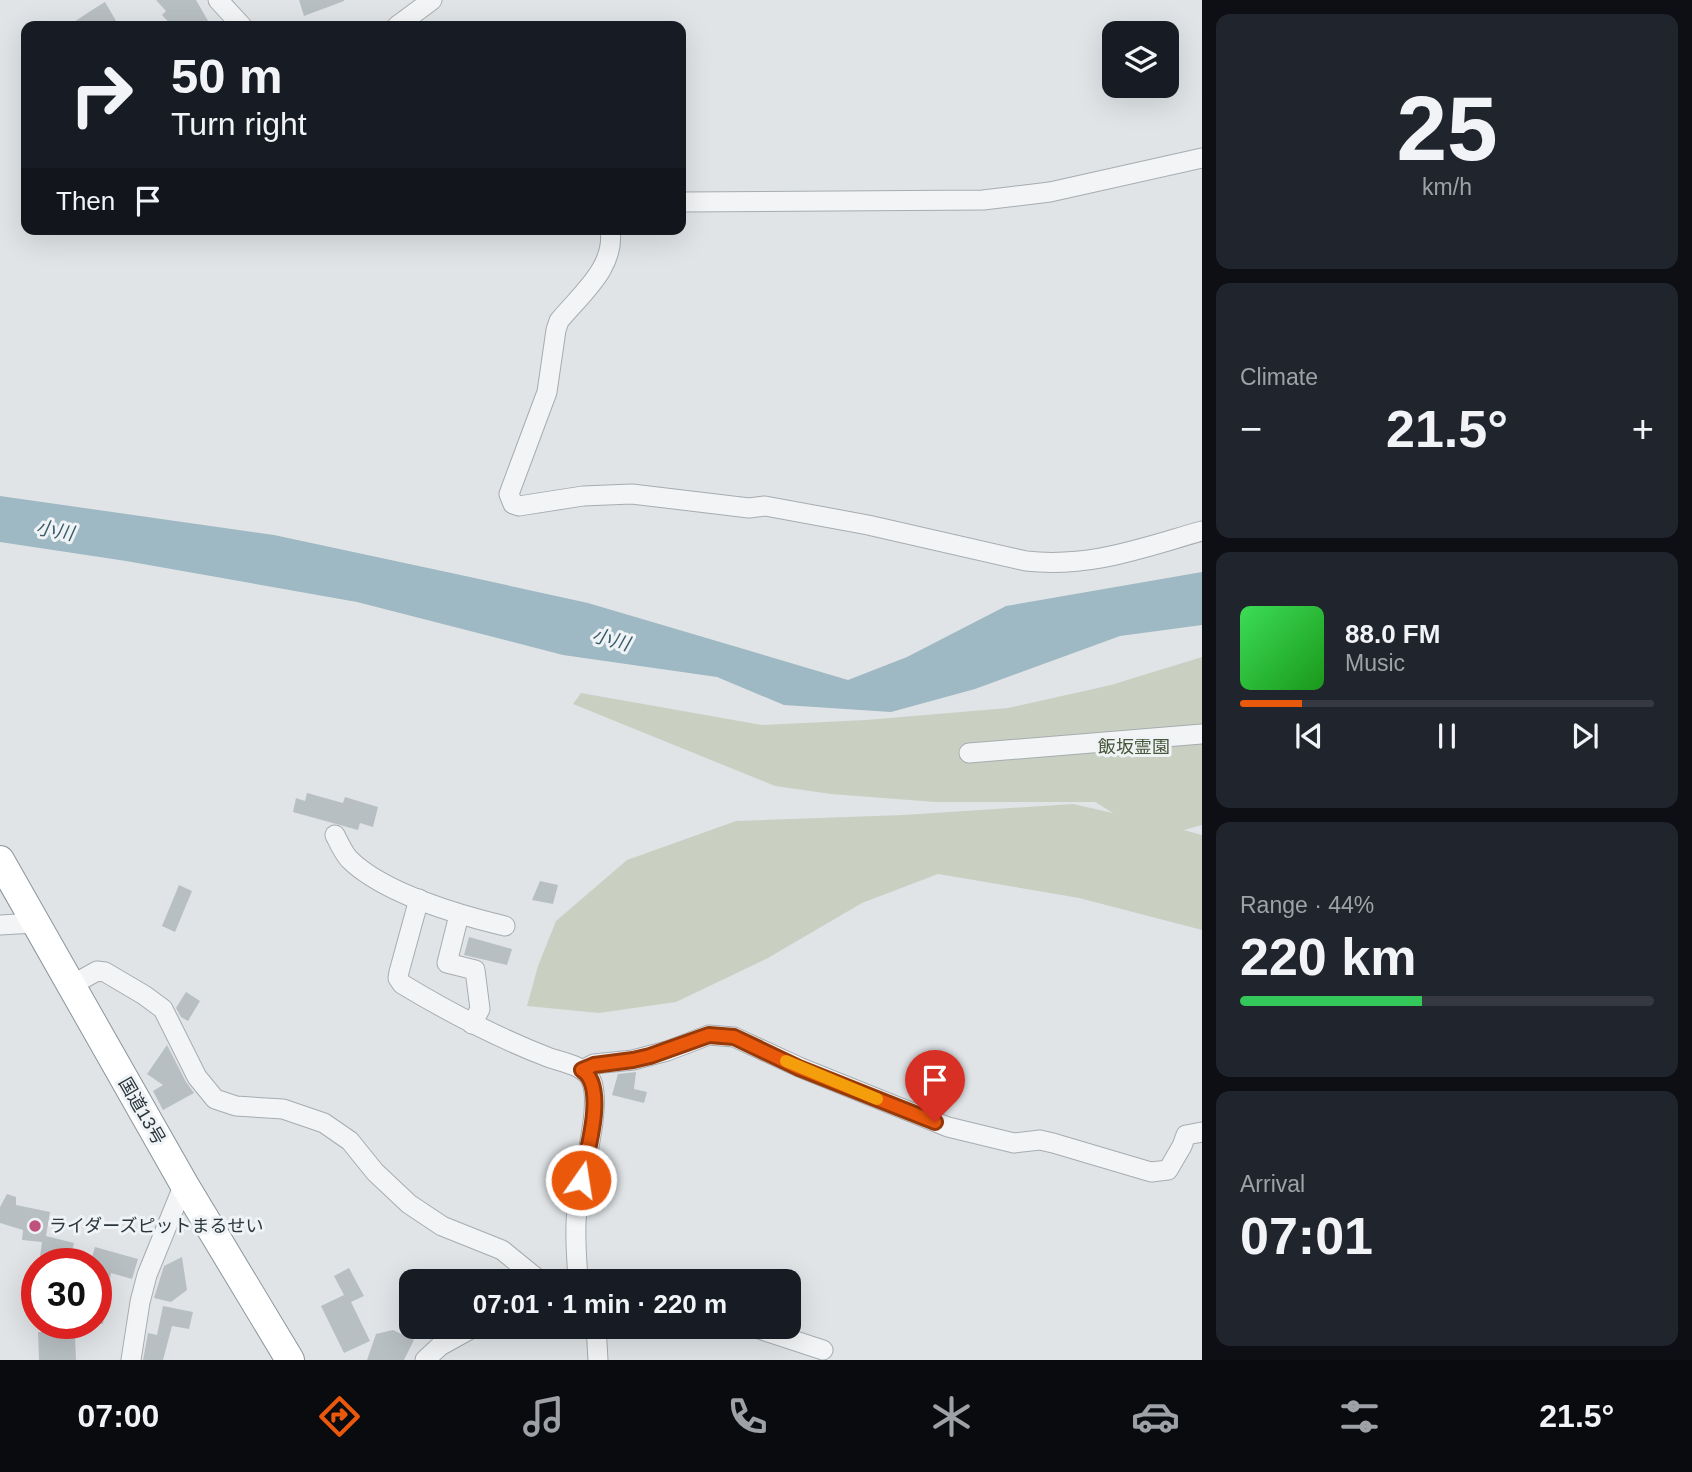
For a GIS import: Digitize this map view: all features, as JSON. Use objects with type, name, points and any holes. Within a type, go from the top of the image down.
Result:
[{"type":"highway","name":"国道13号","points":[[0,860],[184,1184],[290,1360]]},
{"type":"street","points":[[218,0],[237,21]]},
{"type":"street","points":[[404,21],[432,0]]},
{"type":"street","points":[[686,202],[983,200],[1050,192],[1202,158]]},
{"type":"street","points":[[610,235],[611,250],[601,271],[559,321],[547,392],[509,494],[513,504],[519,506],[583,496],[632,494],[749,508],[765,506],[1048,564],[1080,563],[1202,531]]},
{"type":"street","points":[[969,753],[1202,734]]},
{"type":"street","points":[[335,835],[347,857],[373,877],[459,915],[505,926]]},
{"type":"street","points":[[419,899],[398,978],[410,989],[472,1024],[582,1070],[593,1082],[595,1097],[591,1135],[576,1215],[583,1269]]},
{"type":"street","points":[[459,915],[447,963],[475,970],[480,1009],[472,1024]]},
{"type":"street","points":[[0,925],[35,923]]},
{"type":"street","points":[[70,986],[97,971],[105,972],[144,995],[163,1009],[197,1077],[215,1099],[236,1106],[284,1108],[324,1123],[350,1142],[376,1172],[410,1204],[442,1226],[502,1250],[525,1269]]},
{"type":"street","points":[[582,1070],[594,1065],[633,1060],[709,1035],[720,1035],[734,1037],[799,1068],[948,1127],[1014,1143],[1040,1140],[1151,1172],[1168,1170],[1186,1135],[1202,1132]]},
{"type":"street","points":[[131,1360],[147,1275],[184,1184]]},
{"type":"street","points":[[425,1360],[453,1339]]},
{"type":"street","points":[[597,1339],[598,1360]]},
{"type":"street","points":[[790,1339],[823,1350]]},
{"type":"green space","name":"飯坂霊園","points":[[1202,657],[1202,825],[1184,830],[1202,835],[1202,930],[1079,898],[938,874],[862,903],[768,958],[676,1002],[599,1013],[527,1006],[538,966],[556,921],[627,860],[736,821],[903,815],[1073,804],[1113,813],[1095,802],[935,802],[831,794],[775,786],[573,704],[581,693],[762,725],[866,720],[1008,708],[1111,685]]},
{"type":"water","name":"小川","points":[[0,496],[274,535],[456,574],[588,603],[848,680],[907,657],[1006,606],[1202,572],[1202,625],[1120,636],[975,689],[891,712],[784,705],[717,677],[563,655],[357,602],[126,561],[0,542]]},
{"type":"building","points":[[156,0],[196,0],[208,21],[167,21],[162,15],[166,11]]},
{"type":"building","points":[[299,0],[344,0],[344,1],[304,16]]},
{"type":"building","points":[[105,2],[116,21],[76,21]]},
{"type":"building","points":[[307,793],[343,803],[345,797],[378,807],[373,827],[360,823],[358,830],[293,812],[296,798],[305,801]]},
{"type":"building","points":[[540,881],[558,885],[553,904],[532,900]]},
{"type":"building","points":[[179,885],[192,891],[175,932],[162,926]]},
{"type":"building","points":[[469,937],[512,949],[507,965],[464,955]]},
{"type":"building","points":[[186,992],[200,1001],[188,1021],[181,1017],[176,1008]]},
{"type":"building","points":[[167,1045],[194,1093],[163,1110],[153,1091],[163,1085],[147,1074]]},
{"type":"building","points":[[636,1072],[634,1089],[647,1092],[644,1103],[612,1095],[618,1074]]},
{"type":"building","points":[[7,1194],[16,1197],[16,1205],[50,1212],[46,1236],[74,1243],[73,1248],[41,1248],[42,1242],[22,1240],[23,1230],[0,1223],[0,1207]]},
{"type":"building","points":[[112,1252],[138,1259],[132,1279],[112,1273]]},
{"type":"building","points":[[182,1257],[187,1290],[171,1302],[154,1298],[164,1266]]},
{"type":"building","points":[[349,1268],[364,1296],[351,1302],[370,1341],[344,1353],[321,1306],[344,1295],[334,1276]]},
{"type":"building","points":[[163,1306],[193,1312],[189,1329],[172,1326],[163,1360],[143,1360],[148,1333],[157,1335]]},
{"type":"building","points":[[393,1330],[399,1333],[399,1339],[414,1340],[404,1360],[367,1360],[376,1334]]},
{"type":"building","points":[[38,1339],[75,1339],[76,1360],[39,1360]]},
{"type":"slow traffic","points":[[786,1061],[877,1099]]},
{"type":"place","name":"ライダーズピットまるせい","points":[[35,1226]]},
{"type":"route","points":[[581,1180],[591,1135],[595,1097],[593,1082],[582,1070],[594,1065],[650,1056],[709,1035],[734,1037],[799,1068],[935,1122]]}]
